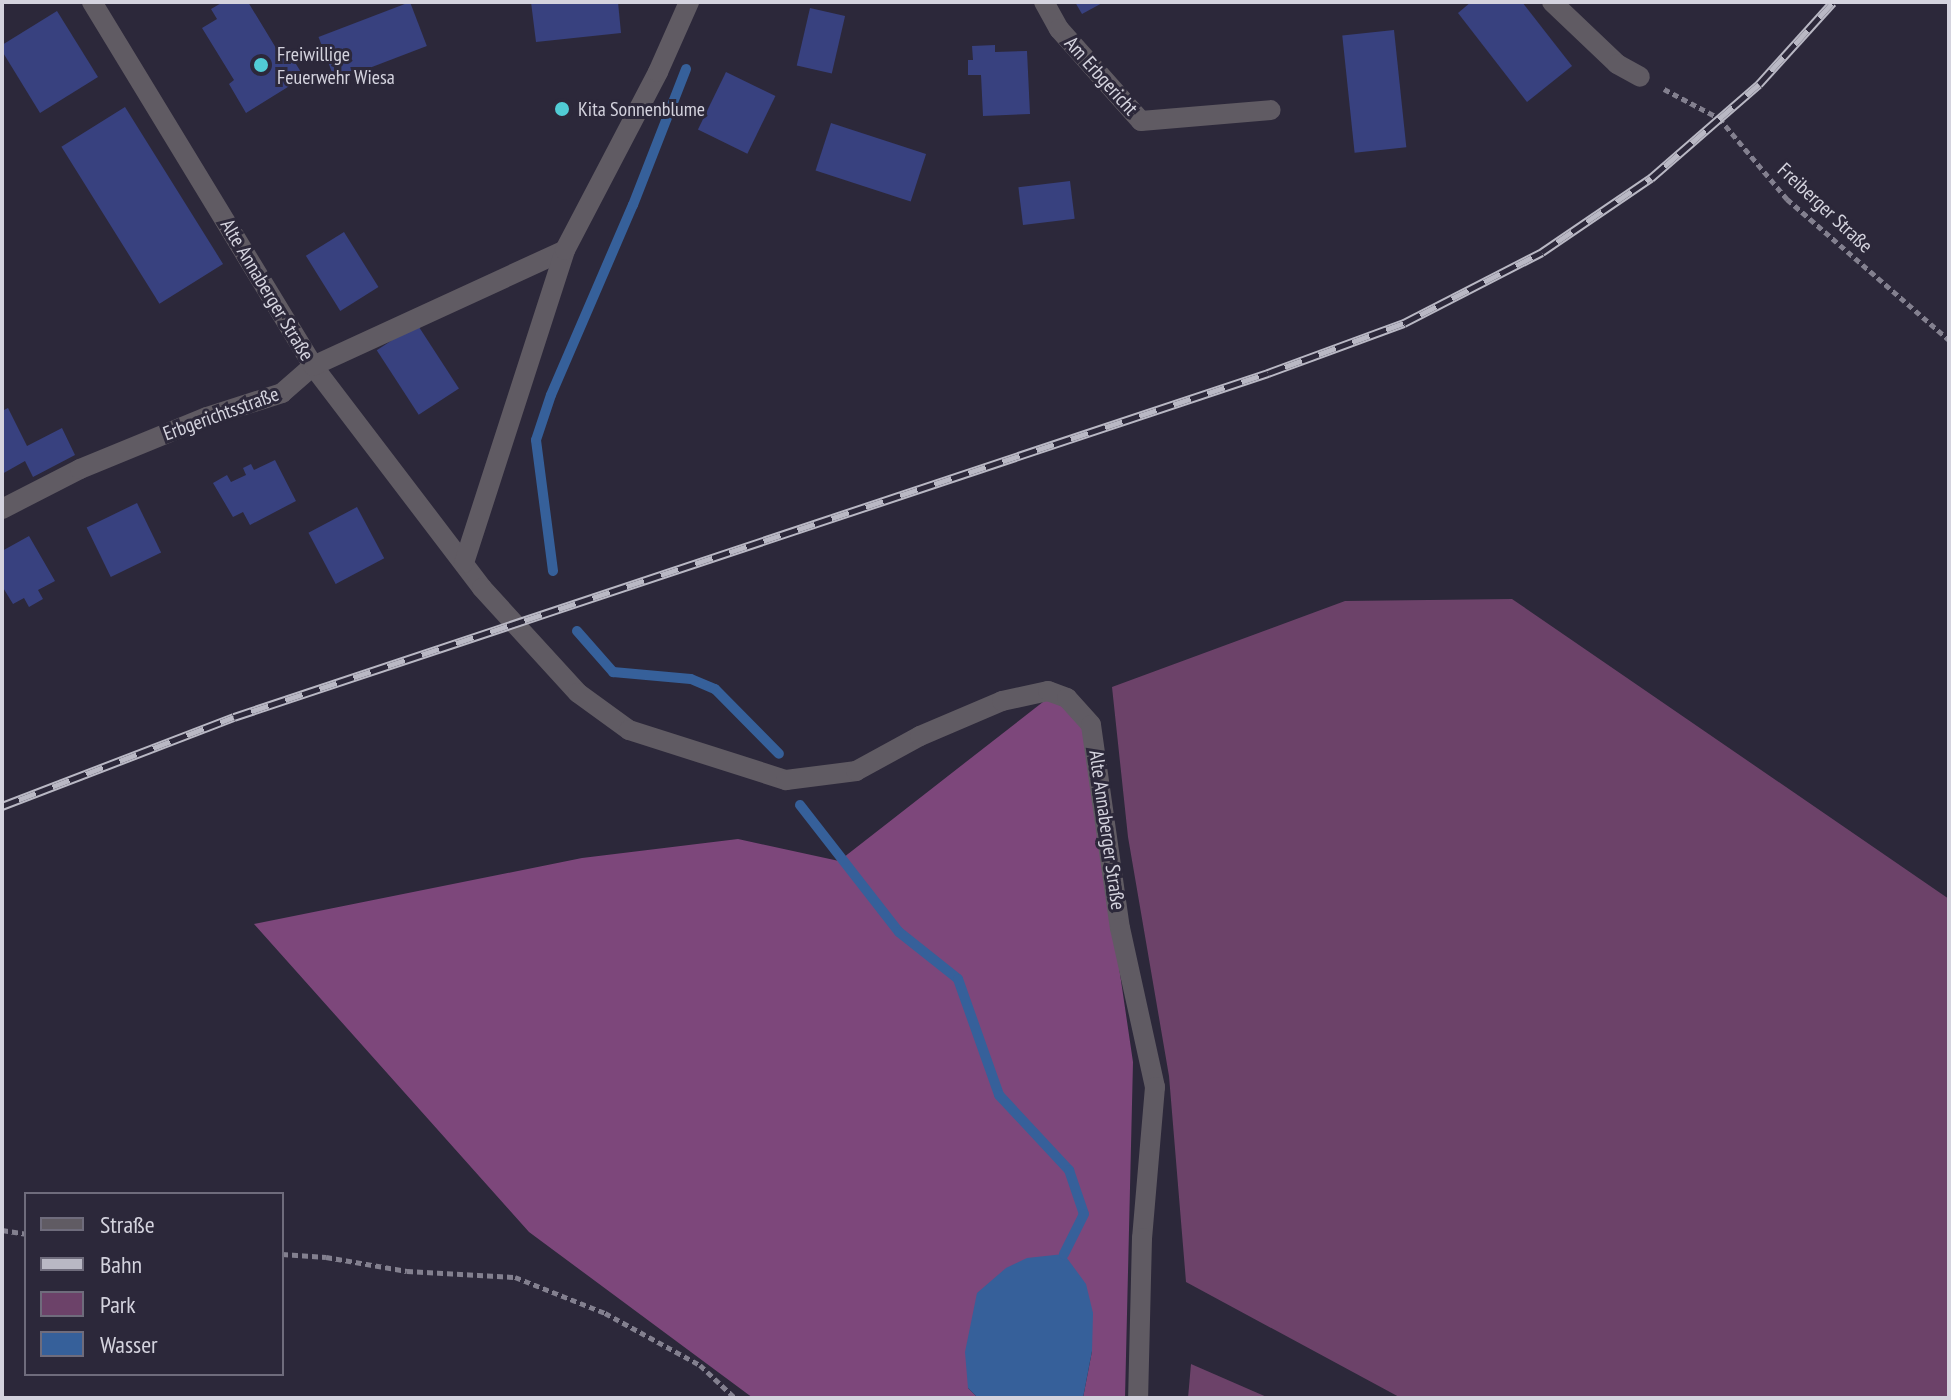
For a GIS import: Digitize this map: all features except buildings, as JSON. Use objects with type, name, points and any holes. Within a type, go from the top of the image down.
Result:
[{"type":"street","name":"Alte Annaberger Straße","points":[[92,2],[313,366],[482,588],[578,693],[629,730],[786,780],[856,771],[920,736],[1002,701],[1048,691],[1067,698],[1091,725],[1120,928],[1155,1087],[1142,1238],[1138,1398]]},
{"type":"street","points":[[464,563],[565,250],[658,72],[689,2]]},
{"type":"street","name":"Am Erbgericht","points":[[1044,2],[1059,29],[1141,121],[1271,110]]},
{"type":"street","points":[[1552,2],[1617,64],[1640,77]]},
{"type":"street","name":"Erbgerichtsstraße","points":[[2,509],[80,469],[207,417],[282,393],[313,366],[565,250]]},
{"type":"path","name":"Freiberger Straße","points":[[1640,77],[1719,118],[1787,199],[1949,340]]},
{"type":"path","points":[[2,1230],[24,1234]]},
{"type":"path","points":[[284,1254],[326,1257],[407,1271],[515,1277],[605,1313],[700,1365],[735,1398]]},
{"type":"green space","points":[[1512,599],[1949,899],[1949,1398],[1401,1398],[1186,1282],[1169,1076],[1128,837],[1112,687],[1345,601]]},
{"type":"green space","points":[[1191,1364],[1269,1398],[1188,1398]]},
{"type":"shaded area","points":[[1048,698],[1067,707],[1084,730],[1133,1062],[1125,1398],[1083,1398],[1092,1351],[968,1388],[978,1398],[753,1398],[529,1232],[254,924],[582,858],[738,839],[839,861]]},
{"type":"water","points":[[1064,1254],[1086,1284],[1093,1313],[1092,1351],[1083,1398],[978,1398],[968,1388],[965,1352],[977,1293],[1006,1268],[1027,1258]]},
{"type":"waterway","points":[[553,571],[536,440],[551,395],[633,205],[686,69]]},
{"type":"waterway","points":[[577,631],[613,672],[691,679],[715,689],[779,754]]},
{"type":"waterway","points":[[800,805],[899,932],[958,979],[999,1095],[1069,1170],[1084,1214],[1064,1254]]},
{"type":"railway","points":[[2,806],[234,717],[1268,373],[1404,323],[1542,252],[1651,178],[1759,84],[1833,2]]},
{"type":"place","name":"Freiwillige Feuerwehr Wiesa","points":[[261,65]]},
{"type":"place","name":"Kita Sonnenblume","points":[[562,109]]}]
